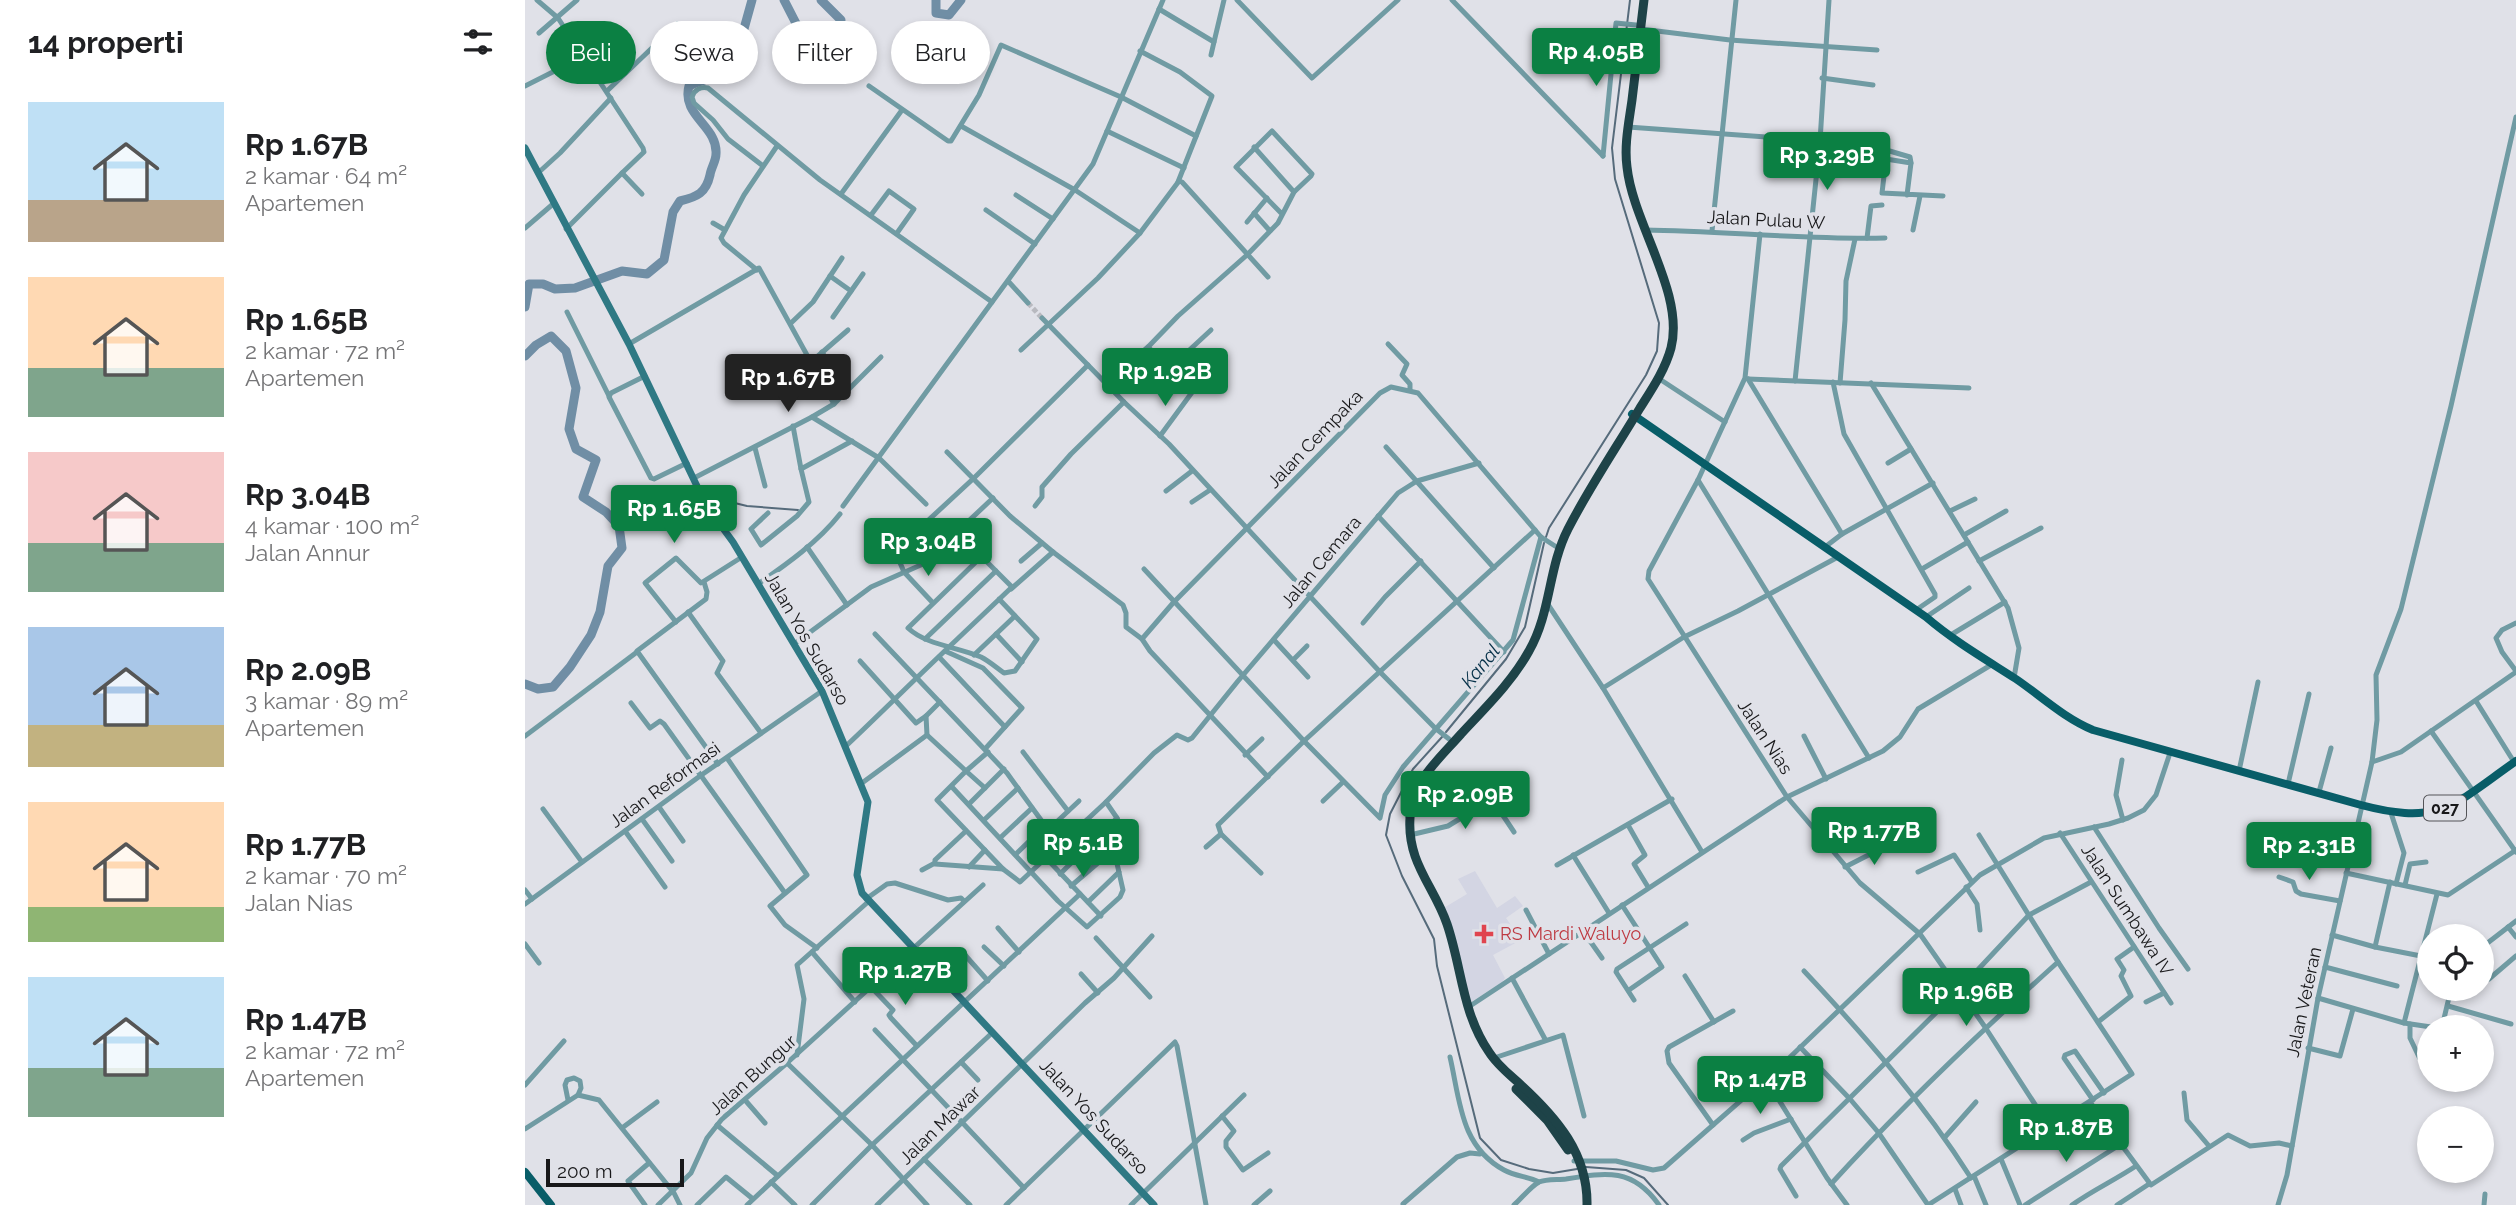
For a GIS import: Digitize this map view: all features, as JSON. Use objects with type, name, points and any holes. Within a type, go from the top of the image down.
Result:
[{"type":"highway","points":[[1642,0],[1624,125],[1621,167],[1627,196],[1644,235]]},
{"type":"highway","points":[[1587,1205],[1579,1168],[1566,1135],[1551,1114],[1482,1046],[1463,1011],[1439,919],[1416,874],[1405,836],[1405,813],[1412,787],[1420,774],[1448,738],[1466,725],[1507,683],[1529,652],[1547,603],[1555,559],[1568,528],[1634,415],[1661,360],[1668,333],[1667,309],[1644,235],[1627,166],[1638,27]]},
{"type":"highway","points":[[1582,1205],[1579,1168],[1554,1128],[1489,1062],[1467,1008],[1448,926],[1418,866],[1410,835],[1410,817],[1417,789],[1434,763],[1524,649],[1537,620],[1554,545],[1658,378],[1671,348],[1674,319],[1667,291],[1652,258]]},
{"type":"main road","points":[[1634,415],[2074,721],[2111,735],[2361,805]]},
{"type":"main road","name":"027","points":[[2361,805],[2391,813],[2434,812],[2473,792],[2515,762]]},
{"type":"main road","points":[[525,1172],[528,1183],[551,1205]]},
{"type":"street","points":[[537,0],[560,21]]},
{"type":"street","points":[[539,33],[577,0]]},
{"type":"street","points":[[843,506],[1093,164],[1163,0]]},
{"type":"street","points":[[1211,55],[1224,0]]},
{"type":"street","points":[[1237,0],[1312,78],[1398,0]]},
{"type":"street","points":[[1452,0],[1603,156],[1616,23],[1730,40],[1877,50]]},
{"type":"street","points":[[1712,231],[1724,134],[1735,0]]},
{"type":"street","points":[[1795,381],[1820,141],[1829,0]]},
{"type":"street","points":[[1159,9],[1214,43]]},
{"type":"street","points":[[869,86],[948,141],[953,140],[988,76],[1001,44],[1121,97],[1196,136]]},
{"type":"street","points":[[607,91],[650,50]]},
{"type":"street","points":[[1021,350],[1098,278],[1140,233],[1178,182],[1184,168],[1211,94],[1180,72],[1140,51]]},
{"type":"street","points":[[525,86],[546,75]]},
{"type":"street","points":[[1822,78],[1873,85]]},
{"type":"street","points":[[566,229],[644,150],[602,84]]},
{"type":"street","points":[[763,166],[728,139],[713,120],[699,109],[694,103],[693,93],[703,87],[708,88],[777,146],[992,302]]},
{"type":"street","points":[[538,173],[611,98]]},
{"type":"street","points":[[841,194],[902,110]]},
{"type":"street","name":"Jalan Veteran","points":[[2278,1205],[2285,1182],[2318,998],[2372,762],[2377,720],[2376,675],[2401,609],[2451,406],[2516,117]]},
{"type":"street","points":[[961,126],[1075,190],[1140,233]]},
{"type":"street","points":[[1628,127],[1866,146],[1910,157],[1907,195]]},
{"type":"street","points":[[1107,131],[1184,168]]},
{"type":"street","points":[[1107,383],[1247,255],[1278,223],[1282,215],[1294,191],[1311,174],[1274,131],[1254,147],[1236,168],[1282,215]]},
{"type":"street","points":[[777,146],[721,239],[757,270],[761,269],[834,404]]},
{"type":"street","points":[[1862,171],[1866,146]]},
{"type":"street","points":[[1254,147],[1294,191]]},
{"type":"street","name":"Jalan Yos Sudarso","points":[[525,148],[629,344],[706,505],[742,557],[823,691],[862,783],[867,802],[857,880],[867,901],[1154,1205]]},
{"type":"street","points":[[1911,163],[1887,159],[1882,193],[1943,196]]},
{"type":"street","points":[[622,173],[642,194]]},
{"type":"street","points":[[1178,182],[1182,182],[1268,277]]},
{"type":"street","points":[[871,215],[889,191],[914,209],[897,233]]},
{"type":"street","points":[[1016,195],[1053,219]]},
{"type":"street","points":[[1913,230],[1920,196]]},
{"type":"street","points":[[1247,222],[1267,198]]},
{"type":"street","points":[[525,228],[553,204]]},
{"type":"street","points":[[1867,238],[1871,206],[1882,205]]},
{"type":"street","points":[[986,210],[1035,244]]},
{"type":"street","points":[[1254,213],[1270,231]]},
{"type":"street","points":[[713,223],[725,230]]},
{"type":"street","name":"Jalan Pulau W","points":[[1644,235],[1712,231],[1855,239],[1885,238]]},
{"type":"street","points":[[1760,234],[1747,379],[1698,480],[1869,758]]},
{"type":"street","points":[[1855,239],[1846,281],[1845,320],[1836,382],[1844,434],[1936,596],[1916,610]]},
{"type":"street","points":[[791,323],[813,302],[842,258]]},
{"type":"street","points":[[629,344],[757,270]]},
{"type":"street","points":[[834,317],[863,274]]},
{"type":"street","points":[[830,276],[851,291]]},
{"type":"street","points":[[1008,281],[1028,303]]},
{"type":"street","points":[[568,312],[651,478],[654,480],[687,463]]},
{"type":"street","points":[[1042,318],[1249,528],[1380,672],[1448,738]]},
{"type":"street","points":[[811,362],[848,330]]},
{"type":"street","points":[[1169,368],[1211,330]]},
{"type":"street","points":[[1388,344],[1407,364],[1402,375],[1410,384],[1411,390],[1420,395],[1542,538],[1554,545]]},
{"type":"street","points":[[1148,347],[1193,391],[1160,436]]},
{"type":"street","points":[[822,352],[832,370]]},
{"type":"street","points":[[694,478],[834,404],[881,357]]},
{"type":"street","points":[[933,603],[904,572],[895,551],[1089,365]]},
{"type":"street","points":[[609,396],[645,376]]},
{"type":"street","points":[[1658,378],[1725,422]]},
{"type":"street","points":[[1747,379],[1969,388]]},
{"type":"street","points":[[1747,379],[1842,534]]},
{"type":"street","points":[[1871,383],[2005,602],[2013,619],[2019,648],[2014,678]]},
{"type":"street","name":"Jalan Cempaka","points":[[1142,640],[1174,603],[1380,393],[1391,387],[1411,390]]},
{"type":"street","points":[[1035,506],[1042,497],[1042,487],[1124,402]]},
{"type":"street","points":[[812,417],[879,458],[926,504]]},
{"type":"street","points":[[768,513],[751,529],[761,545],[797,516],[809,502],[793,426]]},
{"type":"street","points":[[801,469],[852,441]]},
{"type":"street","points":[[1386,447],[1494,568]]},
{"type":"street","points":[[755,448],[765,486]]},
{"type":"street","points":[[1888,463],[1911,449]]},
{"type":"street","points":[[947,452],[1010,516],[1123,605],[1126,627],[1142,640],[1209,716],[1268,777]]},
{"type":"street","name":"Jalan Cemara","points":[[1106,802],[1154,753],[1177,735],[1188,740],[1192,738],[1242,675],[1275,640],[1398,493],[1417,481],[1479,463]]},
{"type":"street","points":[[1166,491],[1192,471]]},
{"type":"street","name":"Jalan Nias","points":[[1698,480],[1648,574],[1648,579],[1787,797],[1860,883],[1920,934],[2049,1126]]},
{"type":"street","points":[[1825,547],[1842,534],[1934,483]]},
{"type":"street","points":[[1192,502],[1210,490]]},
{"type":"street","points":[[794,644],[881,581],[923,564],[959,533],[993,498]]},
{"type":"street","points":[[1950,511],[1975,499]]},
{"type":"street","points":[[1964,535],[2006,511]]},
{"type":"street","points":[[758,584],[807,547],[840,514]]},
{"type":"street","points":[[1378,516],[1504,652]]},
{"type":"street","points":[[1979,561],[2041,528]]},
{"type":"street","points":[[1262,873],[1221,834],[1218,825],[1304,741],[1535,530]]},
{"type":"street","points":[[959,533],[1011,589]]},
{"type":"street","points":[[1144,569],[1343,782],[1381,818],[1385,795],[1392,783],[1504,652],[1515,634],[1542,538]]},
{"type":"street","points":[[1922,569],[1968,542]]},
{"type":"street","points":[[1021,561],[1042,543]]},
{"type":"street","points":[[807,547],[847,605]]},
{"type":"street","points":[[846,746],[999,599],[1053,552]]},
{"type":"street","points":[[1603,688],[1684,638],[1838,556]]},
{"type":"street","points":[[676,622],[645,583],[676,558],[699,582],[704,582],[742,557]]},
{"type":"street","points":[[980,558],[908,628],[925,639],[982,657],[1007,673],[1013,673],[1038,641],[999,599]]},
{"type":"street","points":[[1363,623],[1421,561]]},
{"type":"street","points":[[925,639],[996,571]]},
{"type":"street","points":[[525,736],[706,599],[704,582]]},
{"type":"street","points":[[1926,617],[1969,588]]},
{"type":"street","points":[[1949,636],[2005,602]]},
{"type":"street","points":[[1547,603],[1603,688],[1702,852]]},
{"type":"street","points":[[688,612],[723,662],[717,673],[761,733]]},
{"type":"street","points":[[974,655],[1015,616]]},
{"type":"street","points":[[2372,762],[2401,752],[2515,674],[2496,638],[2502,630],[2516,624]]},
{"type":"street","points":[[875,634],[1004,769],[1060,846]]},
{"type":"street","points":[[996,634],[1022,662]]},
{"type":"street","points":[[1275,640],[1308,677]]},
{"type":"street","points":[[1293,660],[1307,646]]},
{"type":"street","points":[[637,652],[718,764]]},
{"type":"street","points":[[945,652],[983,668],[1022,708],[986,751],[937,800],[1018,882],[1047,859],[1106,802],[1121,828],[1113,848],[1071,886]]},
{"type":"street","points":[[939,657],[1005,727]]},
{"type":"street","points":[[860,661],[916,723],[940,702]]},
{"type":"street","points":[[1467,1008],[1787,797],[1893,744],[1918,709],[1991,665]]},
{"type":"street","points":[[2239,771],[2258,682]]},
{"type":"street","name":"Jalan Reformasi","points":[[525,904],[700,776],[823,691]]},
{"type":"street","points":[[2288,784],[2309,694]]},
{"type":"street","points":[[2476,701],[2515,762]]},
{"type":"street","points":[[631,703],[650,728],[662,722],[785,893]]},
{"type":"street","points":[[926,716],[927,735],[985,788]]},
{"type":"street","points":[[2346,873],[2448,895],[2516,851],[2431,731]]},
{"type":"street","points":[[862,783],[927,735]]},
{"type":"street","points":[[1804,736],[1826,779]]},
{"type":"street","points":[[1245,755],[1262,739]]},
{"type":"street","points":[[2319,792],[2331,748]]},
{"type":"street","points":[[1023,752],[1068,811]]},
{"type":"street","points":[[1514,1205],[1539,1182],[1579,1168],[1616,1161],[1662,1170],[1766,1079],[1966,887],[1996,864],[2044,838],[2123,820],[2144,810],[2153,800],[2170,752]]},
{"type":"street","points":[[727,758],[807,875],[770,906],[785,925],[814,950],[855,1002]]},
{"type":"street","points":[[2122,760],[2116,794],[2123,820]]},
{"type":"street","points":[[969,804],[1004,769]]},
{"type":"street","points":[[1323,801],[1343,782]]},
{"type":"street","points":[[952,786],[1065,908],[1087,927],[1122,893],[1113,848],[1087,820]]},
{"type":"street","points":[[984,820],[1018,788]]},
{"type":"street","points":[[1410,835],[1448,826],[1492,799],[1514,832]]},
{"type":"street","points":[[1557,865],[1672,799]]},
{"type":"street","points":[[1016,854],[1079,801]]},
{"type":"street","points":[[659,807],[683,841]]},
{"type":"street","points":[[1000,838],[1032,808]]},
{"type":"street","points":[[543,809],[582,862]]},
{"type":"street","points":[[2375,947],[2404,853],[2391,813]]},
{"type":"street","points":[[1060,874],[1117,818]]},
{"type":"street","points":[[642,819],[671,861]]},
{"type":"street","points":[[1628,825],[1645,855],[1634,864],[1648,887]]},
{"type":"street","points":[[2287,825],[2352,843]]},
{"type":"street","points":[[2094,827],[2158,928],[2188,969]]},
{"type":"street","points":[[625,831],[665,887]]},
{"type":"street","points":[[922,870],[935,863],[966,831]]},
{"type":"street","name":"Jalan Sumbawa IV","points":[[2060,833],[2171,1003]]},
{"type":"street","points":[[1206,847],[1221,834]]},
{"type":"street","points":[[1800,1047],[1878,1132],[1927,1204],[1955,1189],[2133,1073],[2058,962],[1979,835]]},
{"type":"street","points":[[1845,867],[1890,844]]},
{"type":"street","points":[[969,867],[985,850]]},
{"type":"street","points":[[1573,855],[1609,913]]},
{"type":"street","points":[[1918,872],[1954,855],[1972,882]]},
{"type":"street","points":[[1047,859],[1101,916]]},
{"type":"street","points":[[2405,885],[2410,864],[2426,862]]},
{"type":"street","points":[[935,863],[1003,869]]},
{"type":"street","points":[[1087,902],[1119,872]]},
{"type":"street","points":[[2279,877],[2292,881],[2296,891],[2301,894],[2340,901]]},
{"type":"street","points":[[1796,1196],[1780,1168],[1958,991],[2029,915],[2091,882]]},
{"type":"street","points":[[797,1055],[804,999],[796,965],[887,884],[895,883],[948,900],[962,900]]},
{"type":"street","name":"Jalan Bungur","points":[[658,1205],[674,1193],[691,1174],[717,1125],[913,949],[962,900],[983,885]]},
{"type":"street","points":[[1966,887],[1977,904],[1980,930]]},
{"type":"street","points":[[525,890],[532,899]]},
{"type":"street","points":[[747,1205],[1080,894]]},
{"type":"street","points":[[2429,924],[2437,894]]},
{"type":"street","points":[[1622,905],[1662,968],[1629,990]]},
{"type":"street","points":[[1526,910],[1549,954]]},
{"type":"street","points":[[2494,938],[2516,921]]},
{"type":"street","points":[[1634,1000],[1616,970],[1686,924]]},
{"type":"street","points":[[2508,927],[2516,937]]},
{"type":"street","points":[[998,928],[1019,952]]},
{"type":"street","points":[[1583,931],[1602,958]]},
{"type":"street","points":[[2332,935],[2417,955]]},
{"type":"street","name":"Jalan Mawar","points":[[877,1205],[1098,993],[1152,936]]},
{"type":"street","points":[[1096,938],[1150,997]]},
{"type":"street","points":[[525,944],[539,963]]},
{"type":"street","points":[[984,947],[1004,966]]},
{"type":"street","points":[[2098,1021],[2131,996],[2121,976],[2124,970],[2117,960],[2134,947]]},
{"type":"street","points":[[965,955],[988,981]]},
{"type":"street","points":[[2494,975],[2516,956]]},
{"type":"street","points":[[1831,1184],[1878,1132],[1985,1027],[2058,962]]},
{"type":"street","points":[[2325,967],[2397,986]]},
{"type":"street","points":[[1804,971],[1888,1062],[1915,1096],[1972,1177],[1986,1205]]},
{"type":"street","points":[[1081,974],[1098,993]]},
{"type":"street","points":[[2417,975],[2407,1024],[2417,1053]]},
{"type":"street","points":[[1685,976],[1714,1021]]},
{"type":"street","points":[[1512,978],[1545,1040]]},
{"type":"street","points":[[871,987],[893,1010],[890,1016],[917,1046]]},
{"type":"street","points":[[2146,1002],[2164,993]]},
{"type":"street","points":[[2318,998],[2417,1025]]},
{"type":"street","points":[[2445,1015],[2449,1001]]},
{"type":"street","points":[[2448,1006],[2511,1024]]},
{"type":"street","points":[[2308,1048],[2340,1056],[2353,1009]]},
{"type":"street","points":[[1713,1125],[1666,1056],[1669,1047],[1733,1011]]},
{"type":"street","points":[[876,1030],[1024,1188]]},
{"type":"street","points":[[812,1205],[993,1032]]},
{"type":"street","points":[[1493,1058],[1564,1036],[1584,1116]]},
{"type":"street","points":[[525,1085],[564,1041]]},
{"type":"street","points":[[1006,1205],[1175,1042],[1206,1205]]},
{"type":"street","points":[[2104,1093],[2075,1051],[2065,1055],[2064,1058],[2149,1184]]},
{"type":"street","points":[[1450,1057],[1467,1131],[1483,1156]]},
{"type":"street","points":[[961,1062],[978,1080]]},
{"type":"street","points":[[787,1063],[872,1145],[927,1205]]},
{"type":"street","points":[[569,1100],[565,1085],[568,1080],[573,1078],[580,1081],[578,1096]]},
{"type":"street","points":[[1766,1079],[1831,1184],[1847,1205]]},
{"type":"street","points":[[2184,1093],[2186,1119],[2209,1146]]},
{"type":"street","points":[[1131,1205],[1244,1095]]},
{"type":"street","points":[[526,1127],[578,1096],[599,1100],[674,1193],[680,1205]]},
{"type":"street","points":[[745,1100],[765,1123]]},
{"type":"street","points":[[622,1128],[657,1102]]},
{"type":"street","points":[[1945,1136],[1976,1102]]},
{"type":"street","points":[[1222,1115],[1234,1131],[1226,1141],[1226,1147],[1243,1170],[1268,1153]]},
{"type":"street","points":[[1743,1140],[1769,1126],[1778,1126],[1791,1119]]},
{"type":"street","points":[[717,1125],[778,1176]]},
{"type":"street","points":[[2117,1205],[2228,1135],[2250,1146],[2279,1143],[2292,1145]]},
{"type":"street","points":[[2001,1159],[2022,1205],[2121,1144]]},
{"type":"street","points":[[1403,1204],[1457,1157],[1470,1153],[1483,1156],[1504,1170],[1539,1182]]},
{"type":"street","points":[[924,1159],[970,1205]]},
{"type":"street","points":[[645,1205],[628,1179],[649,1163]]},
{"type":"street","points":[[2072,1205],[2136,1166]]},
{"type":"street","points":[[1579,1168],[1630,1178],[1648,1191],[1660,1205]]},
{"type":"street","points":[[697,1205],[726,1177],[753,1199]]},
{"type":"street","points":[[771,1182],[795,1205]]},
{"type":"street","points":[[1955,1189],[1961,1205]]},
{"type":"street","points":[[1254,1205],[1270,1191]]},
{"type":"street","points":[[2484,1205],[2485,1194]]},
{"type":"shaded area","name":"RS Mardi Waluyo","points":[[1475,871],[1497,908],[1515,896],[1523,906],[1506,918],[1521,940],[1493,955],[1505,978],[1471,1002],[1442,909],[1467,894],[1458,879]]},
{"type":"waterway","points":[[525,307],[529,284],[543,284],[555,289],[575,288],[622,271],[647,274],[664,260],[673,212],[680,201],[696,196],[703,190],[716,157],[715,144],[690,105],[688,96],[689,86],[722,71],[719,62],[701,50],[694,39],[704,33],[723,40],[742,36],[752,0]]},
{"type":"waterway","points":[[784,0],[802,35],[822,41],[839,32],[841,20],[821,0]]},
{"type":"waterway","points":[[936,0],[936,13],[949,15],[961,0]]},
{"type":"waterway","name":"Kanal","points":[[1546,537],[1549,528],[1646,375],[1657,351],[1659,323],[1615,179],[1612,148],[1630,0]]},
{"type":"waterway","points":[[525,356],[551,336],[566,351],[576,388],[569,429],[576,449],[596,460],[583,497],[606,512],[619,526],[622,548],[608,566],[600,612],[591,635],[570,667],[553,687],[538,689],[525,684]]},
{"type":"waterway","points":[[706,496],[747,506],[798,510]]},
{"type":"waterway","name":"Kanal","points":[[1446,732],[1506,659],[1525,627],[1544,543]]},
{"type":"waterway","name":"Kanal","points":[[1442,737],[1413,769],[1390,814],[1386,835],[1402,876],[1434,939],[1437,966],[1480,1138],[1501,1160],[1529,1169],[1553,1173],[1577,1169]]},
{"type":"waterway","name":"Kanal","points":[[1586,1167],[1626,1170],[1644,1178],[1668,1205]]},
{"type":"tunnel","points":[[1028,303],[1042,318]]},
{"type":"place","name":"RS Mardi Waluyo","points":[[1484,934]]}]
